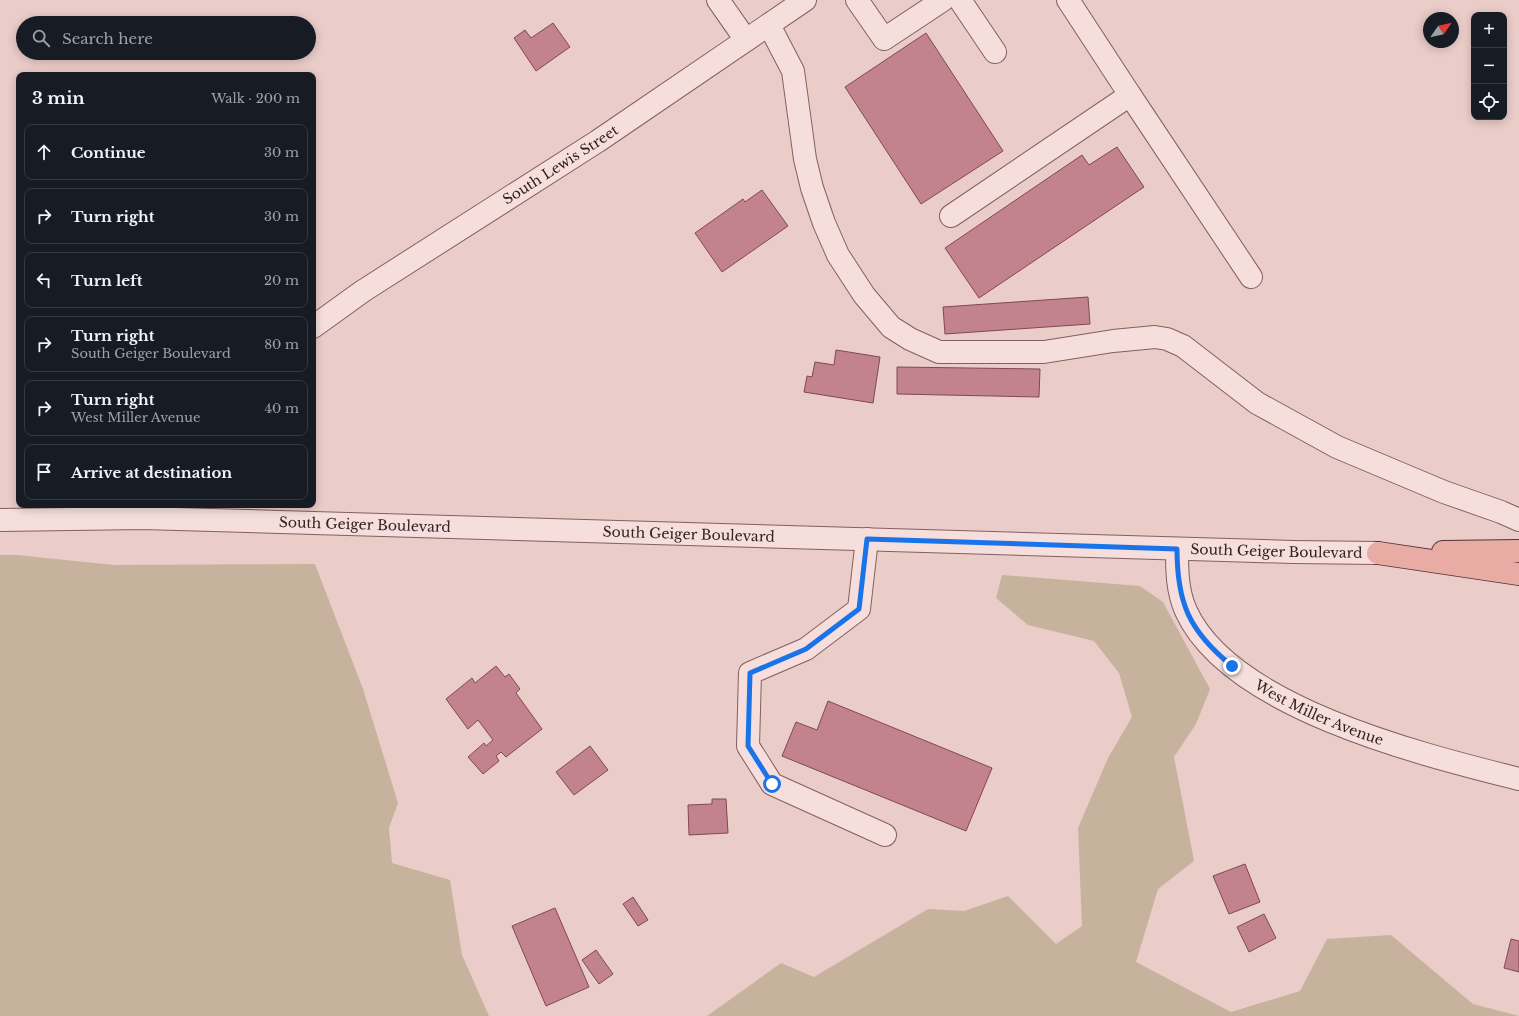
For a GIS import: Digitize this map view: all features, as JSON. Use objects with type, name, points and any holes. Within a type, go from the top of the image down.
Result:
[{"type":"main road","points":[[1378,553],[1519,551]]},
{"type":"main road","points":[[1378,553],[1519,574]]},
{"type":"street","points":[[718,0],[746,40]]},
{"type":"street","name":"South Lewis Street","points":[[316,325],[363,291],[598,141],[805,0]]},
{"type":"street","points":[[857,0],[884,39],[943,0]]},
{"type":"street","points":[[960,0],[995,52]]},
{"type":"street","points":[[1068,0],[1250,277]]},
{"type":"street","points":[[769,25],[793,71],[805,159],[824,223],[838,255],[864,295],[891,327],[910,339],[940,352],[1044,352],[1113,341],[1155,338],[1167,339],[1183,346],[1223,375],[1257,404],[1337,446],[1444,492],[1519,520]]},
{"type":"street","points":[[950,216],[1130,95]]},
{"type":"street","name":"South Geiger Boulevard","points":[[0,520],[147,512],[867,539],[1177,549],[1378,553]]},
{"type":"street","points":[[867,539],[859,609],[806,649],[750,673],[748,746],[772,784],[885,834]]},
{"type":"street","name":"West Miller Avenue","points":[[1177,549],[1179,588],[1185,610],[1213,650],[1243,674],[1300,707],[1386,742],[1427,756],[1519,779]]},
{"type":"shaded area","points":[[0,555],[17,555],[114,565],[315,564],[363,689],[398,803],[389,828],[392,863],[450,880],[462,955],[489,1016],[0,1016]]},
{"type":"shaded area","points":[[1002,575],[1140,586],[1163,602],[1210,689],[1196,724],[1174,757],[1194,861],[1158,889],[1136,962],[1231,1012],[1300,991],[1327,939],[1391,935],[1473,1004],[1519,1016],[707,1016],[781,963],[814,977],[928,909],[964,911],[1008,896],[1056,944],[1082,926],[1078,828],[1108,758],[1132,717],[1119,673],[1094,641],[1028,625],[996,598]]},
{"type":"building","points":[[553,23],[570,47],[536,71],[514,38],[525,30],[531,38]]},
{"type":"building","points":[[926,33],[1003,151],[921,204],[845,87]]},
{"type":"building","points":[[1117,147],[1144,187],[979,298],[945,248],[1082,155],[1089,165]]},
{"type":"building","points":[[762,190],[788,226],[722,272],[695,233],[743,199],[745,202]]},
{"type":"building","points":[[1088,297],[1090,324],[945,334],[943,307]]},
{"type":"building","points":[[836,350],[880,357],[873,403],[804,392],[807,376],[812,377],[815,362],[834,365]]},
{"type":"building","points":[[897,367],[1040,369],[1039,397],[897,394]]},
{"type":"building","points":[[496,666],[505,677],[509,674],[520,689],[516,693],[542,729],[506,757],[501,752],[496,756],[499,761],[483,774],[468,757],[484,743],[486,746],[493,740],[478,720],[468,729],[446,699],[472,678],[475,683]]},
{"type":"building","points":[[828,701],[992,768],[966,831],[782,756],[796,722],[817,730]]},
{"type":"building","points":[[590,746],[608,770],[574,795],[556,772]]},
{"type":"building","points":[[712,799],[726,799],[728,833],[689,835],[688,805],[712,804]]},
{"type":"building","points":[[1245,864],[1260,902],[1229,914],[1213,876]]},
{"type":"building","points":[[633,897],[648,920],[638,926],[623,904]]},
{"type":"building","points":[[555,908],[589,987],[546,1006],[512,926]]},
{"type":"building","points":[[1264,914],[1276,938],[1249,952],[1237,927]]},
{"type":"building","points":[[1511,939],[1519,941],[1519,972],[1504,968]]},
{"type":"building","points":[[596,950],[613,974],[599,984],[582,960]]},
{"type":"route","points":[[772,784],[748,746],[750,673],[806,649],[859,609],[867,539],[1177,549],[1177,573],[1179,588],[1185,610],[1203,638],[1213,650],[1232,666]]}]
